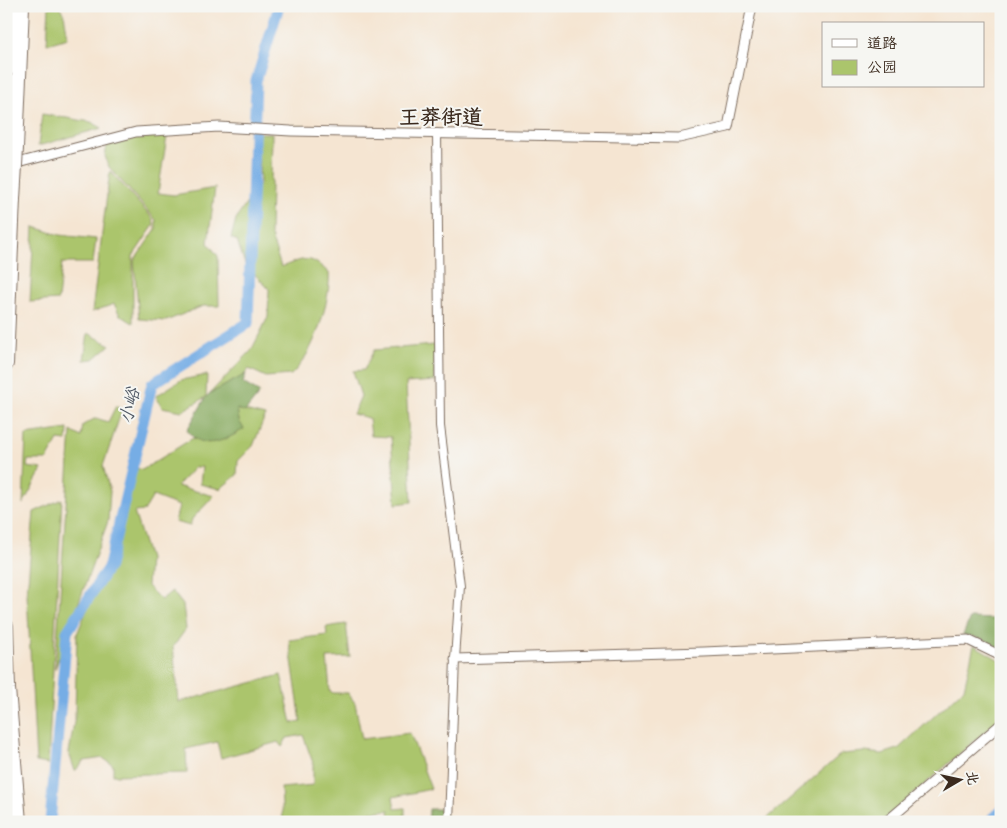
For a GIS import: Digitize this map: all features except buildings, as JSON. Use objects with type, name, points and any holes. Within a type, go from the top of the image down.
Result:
[{"type":"highway","points":[[6,70],[9,6]]},
{"type":"highway","points":[[6,364],[22,6]]},
{"type":"highway","points":[[6,626],[8,689],[18,822]]},
{"type":"street","points":[[6,166],[136,132],[219,127],[291,131],[679,138],[728,127],[752,6]]},
{"type":"street","points":[[437,134],[440,426],[460,586],[455,659],[449,822]]},
{"type":"street","points":[[455,659],[704,652],[968,640],[1001,656]]},
{"type":"street","points":[[886,822],[1001,724]]},
{"type":"green space","points":[[49,6],[59,6],[64,14],[68,38],[47,44]]},
{"type":"green space","points":[[42,114],[91,122],[102,128],[38,146]]},
{"type":"green space","points":[[168,130],[158,193],[174,195],[215,188],[208,243],[218,256],[219,306],[203,306],[166,321],[139,319],[134,261],[156,229],[156,220],[109,167],[105,156],[108,141]]},
{"type":"green space","points":[[257,133],[272,133],[270,233],[281,267],[303,260],[317,263],[329,273],[328,294],[314,341],[304,359],[291,375],[266,377],[249,369],[236,381],[209,394],[251,351],[268,317],[269,289],[245,264],[237,241],[231,238],[236,219],[260,183]]},
{"type":"green space","points":[[110,171],[153,219],[154,225],[133,256],[133,323],[120,315],[114,304],[92,312]]},
{"type":"green space","points":[[34,227],[60,235],[96,239],[93,263],[62,263],[58,300],[30,302]]},
{"type":"green space","points":[[88,333],[110,345],[94,359],[84,360]]},
{"type":"green space","points":[[435,345],[435,381],[406,383],[412,502],[396,504],[391,437],[371,436],[369,418],[353,414],[361,396],[353,371],[364,370],[374,350]]},
{"type":"green space","points":[[246,374],[243,383],[260,393],[245,412],[237,409],[239,421],[244,429],[214,442],[207,443],[193,437],[187,430],[206,397]]},
{"type":"green space","points":[[207,375],[206,397],[182,411],[162,407],[156,396],[181,380]]},
{"type":"green space","points":[[116,406],[122,410],[103,466],[110,491],[108,521],[55,669],[71,431],[81,437],[83,425],[96,418],[108,422]]},
{"type":"green space","points":[[237,409],[265,416],[253,446],[238,461],[237,475],[220,489],[200,484],[202,467],[195,467],[177,486],[214,496],[192,519],[190,526],[175,522],[179,506],[153,496],[144,511],[134,512],[149,559],[147,586],[161,600],[172,591],[183,605],[186,629],[173,647],[179,702],[281,675],[292,723],[301,722],[289,640],[327,635],[326,627],[346,624],[350,657],[327,658],[330,691],[333,693],[348,693],[355,703],[362,739],[410,733],[431,789],[393,797],[395,809],[405,808],[405,822],[390,822],[389,810],[370,812],[370,818],[339,819],[339,822],[283,822],[281,788],[313,785],[313,763],[303,735],[287,738],[282,747],[278,742],[221,758],[217,742],[186,749],[187,773],[113,775],[113,765],[103,758],[84,761],[75,771],[69,753],[75,716],[77,634],[116,538],[128,481],[128,465],[142,470],[193,438],[208,443],[239,421]]},
{"type":"green space","points":[[68,429],[67,441],[58,440],[47,460],[28,460],[27,467],[42,469],[23,504],[26,435]]},
{"type":"green space","points":[[62,499],[48,764],[36,762],[27,594],[34,512]]},
{"type":"green space","points":[[1001,606],[1001,649],[983,639],[963,635],[970,618],[992,619]]},
{"type":"green space","points":[[974,645],[1001,661],[1001,718],[881,822],[763,822],[841,754],[865,752],[882,754],[898,749],[964,689]]},
{"type":"green space","points":[[429,809],[445,809],[445,822],[428,822]]},
{"type":"waterway","name":"小峪","points":[[50,822],[67,632],[109,566],[152,384],[248,323],[256,81],[279,6]]},
{"type":"waterway","points":[[989,822],[1001,810]]},
{"type":"district","name":"王莽街道","points":[[441,117]]}]
